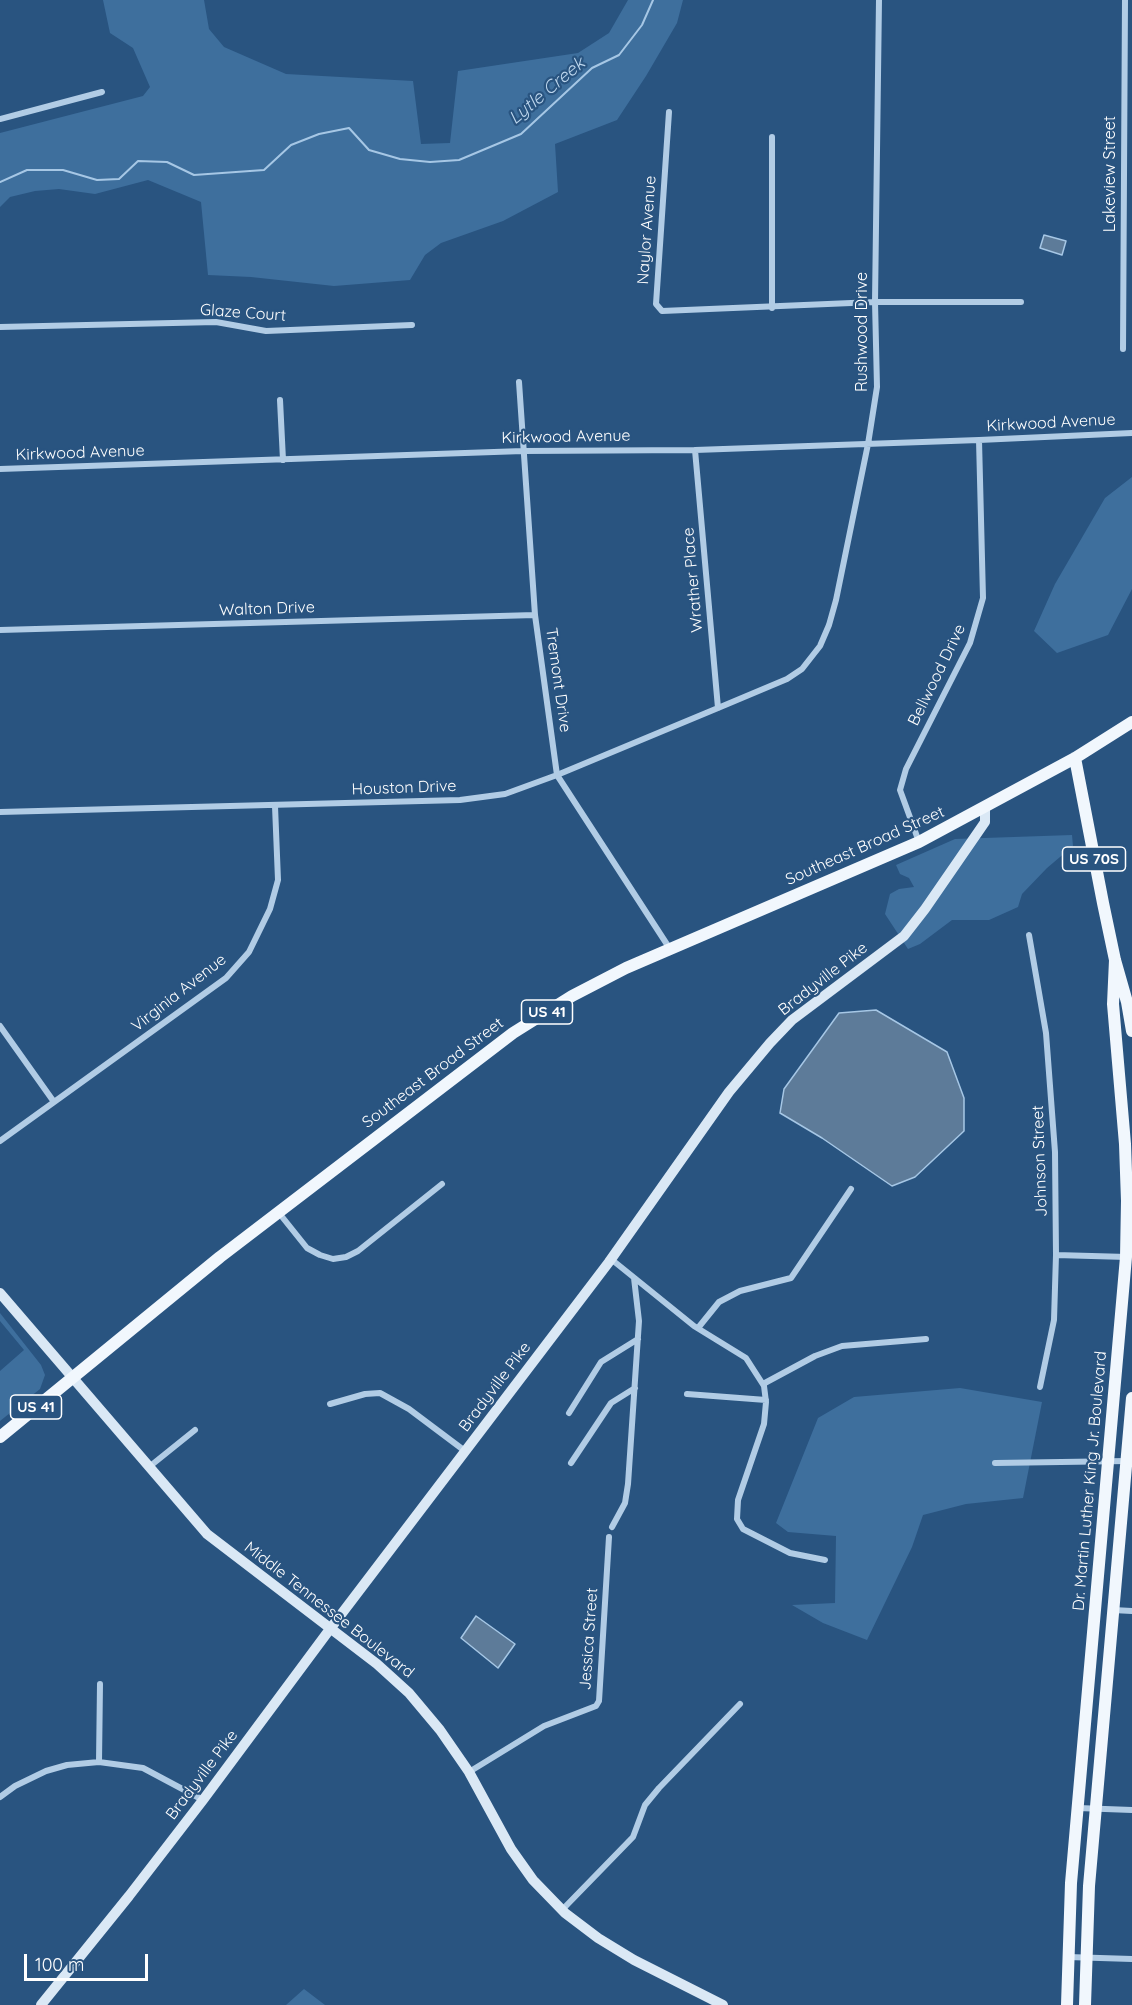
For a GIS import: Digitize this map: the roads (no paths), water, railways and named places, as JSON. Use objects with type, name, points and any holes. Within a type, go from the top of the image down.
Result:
[{"type":"main road","name":"Southeast Broad Street","points":[[0,1437],[159,1305],[513,1033],[572,996],[626,968],[919,842],[1075,758],[1132,722]]},
{"type":"main road","name":"Dr. Martin Luther King Jr. Boulevard","points":[[1075,758],[1115,960],[1127,1002],[1132,1031]]},
{"type":"main road","name":"Bradyville Pike","points":[[46,2004],[203,1800],[611,1259],[729,1092],[792,1020],[904,936],[985,822],[985,808]]},
{"type":"main road","name":"Dr. Martin Luther King Jr. Boulevard","points":[[1067,2005],[1071,1883],[1108,1462],[1129,1257],[1125,1144],[1113,1004],[1115,960]]},
{"type":"main road","name":"Middle Tennessee Boulevard","points":[[0,1293],[207,1534],[377,1664],[409,1693],[441,1730],[469,1772],[511,1849],[533,1880],[562,1910],[587,1931],[634,1960],[723,2005]]},
{"type":"main road","name":"Dr. Martin Luther King Jr. Boulevard","points":[[1085,2005],[1085,1958],[1095,1809],[1112,1610],[1130,1461],[1132,1398]]},
{"type":"street","name":"Rushwood Drive","points":[[787,679],[808,662],[820,646],[829,625],[868,444],[877,387],[875,302],[879,0]]},
{"type":"street","name":"Lakeview Street","points":[[1123,349],[1125,0]]},
{"type":"street","points":[[0,119],[102,92]]},
{"type":"street","name":"Naylor Avenue","points":[[669,112],[656,304],[662,311],[875,302],[1021,302]]},
{"type":"street","points":[[772,136],[772,308]]},
{"type":"street","name":"Glaze Court","points":[[0,327],[216,322],[266,331],[412,325]]},
{"type":"street","name":"Tremont Drive","points":[[519,382],[535,615],[557,774],[670,949]]},
{"type":"street","points":[[280,400],[283,460]]},
{"type":"street","name":"Kirkwood Avenue","points":[[0,469],[523,451],[695,450],[1132,433]]},
{"type":"street","name":"Bellwood Drive","points":[[919,842],[900,790],[906,769],[970,643],[983,598],[979,440]]},
{"type":"street","name":"Wrather Place","points":[[695,450],[718,708]]},
{"type":"street","name":"Walton Drive","points":[[0,630],[535,615]]},
{"type":"street","name":"Houston Drive","points":[[0,812],[460,800],[505,794],[787,679]]},
{"type":"street","name":"Virginia Avenue","points":[[0,1141],[226,978],[249,952],[270,909],[278,880],[275,806]]},
{"type":"street","name":"Johnson Street","points":[[1029,935],[1046,1033],[1055,1152],[1054,1320],[1040,1388]]},
{"type":"street","points":[[0,1026],[54,1102]]},
{"type":"street","points":[[278,1212],[307,1248],[320,1255],[333,1258],[346,1257],[358,1251],[442,1184]]},
{"type":"street","points":[[698,1328],[719,1302],[740,1291],[790,1278],[851,1189]]},
{"type":"street","points":[[1056,1255],[1129,1257]]},
{"type":"street","points":[[611,1259],[698,1328],[746,1358],[763,1383],[766,1400],[764,1424],[738,1500],[737,1519],[742,1529],[790,1553],[825,1560]]},
{"type":"street","points":[[612,1527],[625,1503],[628,1484],[639,1321],[634,1278]]},
{"type":"street","points":[[568,1413],[601,1362],[638,1339]]},
{"type":"street","points":[[763,1383],[815,1356],[842,1346],[926,1339]]},
{"type":"street","points":[[571,1463],[610,1403],[635,1388]]},
{"type":"street","points":[[330,1404],[365,1394],[380,1393],[409,1409],[465,1451]]},
{"type":"street","points":[[687,1394],[766,1400]]},
{"type":"street","points":[[148,1467],[195,1430]]},
{"type":"street","points":[[995,1463],[1130,1461]]},
{"type":"street","name":"Jessica Street","points":[[469,1772],[544,1726],[596,1706],[609,1537]]},
{"type":"street","points":[[1112,1610],[1132,1611]]},
{"type":"street","points":[[99,1762],[100,1684]]},
{"type":"street","points":[[562,1910],[633,1837],[645,1805],[659,1788],[740,1704]]},
{"type":"street","points":[[0,1797],[15,1786],[46,1771],[67,1765],[99,1762],[143,1768],[203,1800]]},
{"type":"street","points":[[1078,1808],[1132,1810]]},
{"type":"street","points":[[1068,1957],[1132,1959]]},
{"type":"waterway","name":"Lytle Creek","points":[[0,182],[27,170],[63,170],[97,180],[119,179],[138,161],[167,162],[194,175],[264,170],[291,145],[319,134],[349,128],[369,150],[400,159],[430,162],[459,160],[521,134],[592,68],[619,55],[642,25],[653,0]]}]
